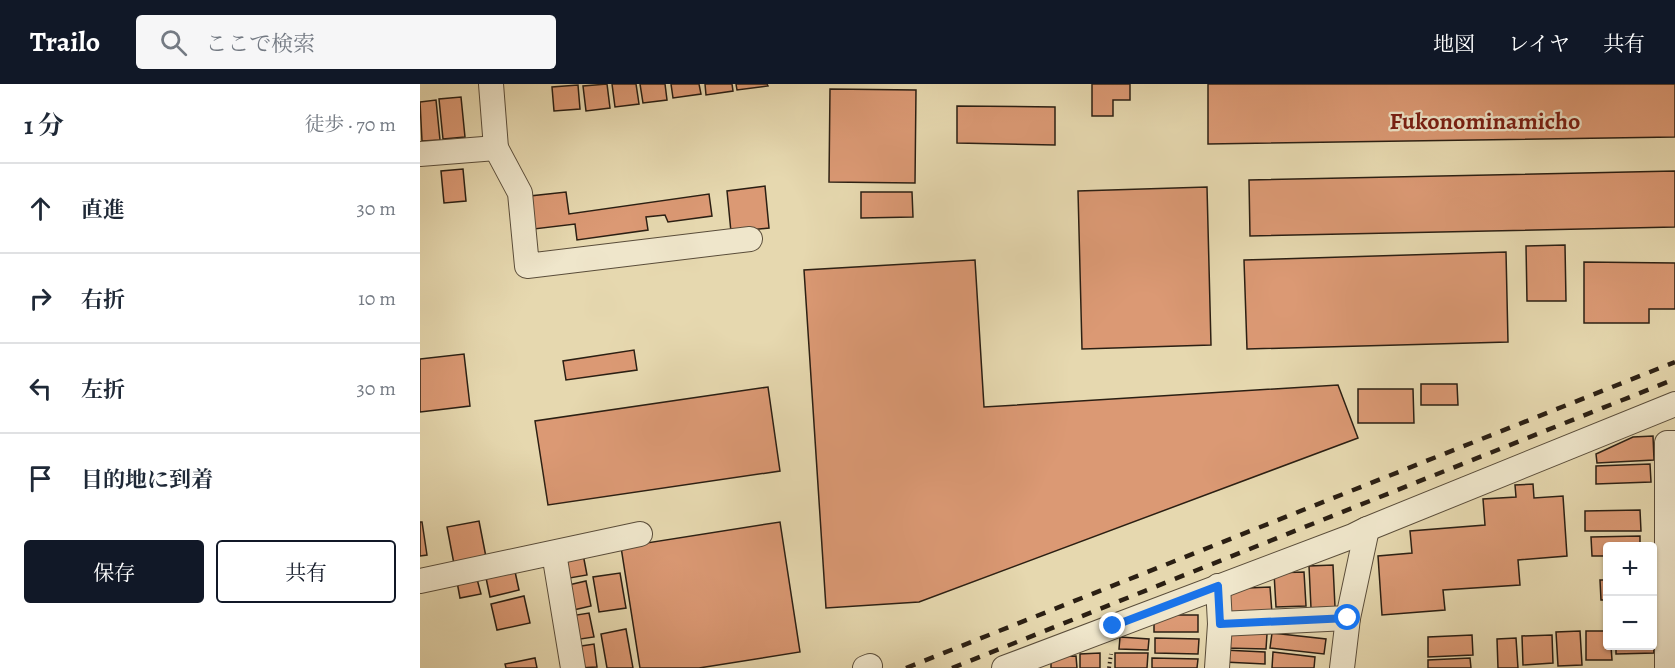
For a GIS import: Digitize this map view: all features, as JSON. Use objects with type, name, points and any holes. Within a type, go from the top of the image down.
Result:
[{"type":"street","points":[[491,84],[496,148],[520,193],[527,266],[750,239]]},
{"type":"street","points":[[420,154],[496,148]]},
{"type":"street","points":[[1014,666],[1353,536],[1675,404]]},
{"type":"street","points":[[1667,668],[1667,443],[1675,443]]},
{"type":"street","points":[[1342,668],[1348,618],[1367,529]]},
{"type":"street","points":[[420,581],[640,534]]},
{"type":"street","points":[[554,553],[573,668]]},
{"type":"street","points":[[1217,668],[1220,624],[1218,586]]},
{"type":"street","points":[[1220,624],[1348,618]]},
{"type":"building","points":[[607,84],[610,108],[586,111],[583,86]]},
{"type":"building","points":[[612,84],[636,84],[639,104],[615,107]]},
{"type":"building","points":[[640,84],[665,84],[667,100],[643,103]]},
{"type":"building","points":[[671,84],[699,84],[701,94],[673,98]]},
{"type":"building","points":[[705,84],[732,84],[733,91],[706,95]]},
{"type":"building","points":[[736,84],[767,84],[768,86],[737,90]]},
{"type":"building","points":[[1092,84],[1130,84],[1130,100],[1113,100],[1113,116],[1092,116]]},
{"type":"building","points":[[1208,84],[1675,84],[1675,137],[1208,144]]},
{"type":"building","points":[[578,85],[580,109],[554,111],[552,87]]},
{"type":"building","points":[[830,89],[916,90],[915,183],[829,182]]},
{"type":"building","points":[[461,97],[465,137],[443,139],[439,99]]},
{"type":"building","points":[[436,100],[440,140],[422,141],[420,102]]},
{"type":"building","points":[[957,106],[1055,107],[1055,145],[957,143]]},
{"type":"building","points":[[463,169],[466,201],[444,203],[441,171]]},
{"type":"building","points":[[1675,171],[1675,227],[1250,236],[1249,180]]},
{"type":"building","points":[[765,186],[769,228],[731,232],[727,191]]},
{"type":"building","points":[[1207,187],[1211,345],[1082,349],[1078,191]]},
{"type":"building","points":[[566,192],[569,214],[709,194],[712,216],[668,222],[665,215],[646,217],[648,230],[577,240],[575,224],[534,229],[530,196]]},
{"type":"building","points":[[861,192],[912,192],[913,217],[861,218]]},
{"type":"building","points":[[1565,245],[1566,301],[1527,301],[1526,246]]},
{"type":"building","points":[[1506,252],[1508,342],[1247,349],[1244,260]]},
{"type":"building","points":[[975,260],[984,407],[1338,385],[1358,438],[919,602],[826,608],[804,270]]},
{"type":"building","points":[[1584,262],[1675,263],[1675,309],[1649,309],[1649,323],[1584,323]]},
{"type":"building","points":[[634,350],[637,370],[566,380],[563,361]]},
{"type":"building","points":[[464,354],[470,406],[420,412],[420,359]]},
{"type":"building","points":[[1421,384],[1457,384],[1458,405],[1421,405]]},
{"type":"building","points":[[768,387],[780,471],[548,505],[535,421]]},
{"type":"building","points":[[1358,389],[1413,389],[1414,423],[1358,423]]},
{"type":"building","points":[[1653,436],[1654,460],[1597,463],[1596,454],[1633,437]]},
{"type":"building","points":[[1650,464],[1651,482],[1596,484],[1596,466]]},
{"type":"building","points":[[1533,484],[1534,498],[1563,496],[1567,556],[1518,560],[1520,585],[1443,590],[1445,610],[1382,615],[1378,556],[1412,553],[1410,531],[1485,525],[1483,499],[1516,497],[1515,485]]},
{"type":"building","points":[[1640,510],[1641,531],[1585,531],[1585,511]]},
{"type":"building","points":[[479,521],[486,557],[454,564],[447,527]]},
{"type":"building","points":[[420,522],[422,522],[427,555],[420,556]]},
{"type":"building","points":[[780,522],[800,652],[699,668],[640,668],[621,547]]},
{"type":"building","points":[[1640,536],[1640,542],[1603,542],[1603,556],[1592,556],[1591,537]]},
{"type":"building","points":[[583,554],[587,575],[564,579],[560,558]]},
{"type":"building","points":[[1333,565],[1335,607],[1311,608],[1309,566]]},
{"type":"building","points":[[514,567],[519,590],[490,597],[485,573]]},
{"type":"building","points":[[1304,572],[1306,606],[1276,607],[1274,573]]},
{"type":"building","points":[[620,573],[626,608],[599,612],[593,577]]},
{"type":"building","points":[[477,579],[481,594],[460,598],[457,582]]},
{"type":"building","points":[[1600,580],[1603,580],[1603,600],[1601,600]]},
{"type":"building","points":[[586,581],[591,606],[569,611],[564,586]]},
{"type":"building","points":[[1270,587],[1272,613],[1226,615],[1225,589]]},
{"type":"building","points":[[524,596],[530,623],[497,630],[491,604]]},
{"type":"building","points":[[589,613],[594,637],[574,640],[570,616]]},
{"type":"building","points":[[1154,615],[1198,615],[1198,632],[1154,632]]},
{"type":"building","points":[[626,629],[633,668],[607,668],[601,634]]},
{"type":"building","points":[[1580,631],[1582,665],[1558,666],[1556,632]]},
{"type":"building","points":[[1586,631],[1603,631],[1603,650],[1611,650],[1612,660],[1586,660]]},
{"type":"building","points":[[1226,632],[1267,634],[1266,649],[1225,648]]},
{"type":"building","points":[[1272,633],[1326,639],[1324,654],[1270,648]]},
{"type":"building","points":[[1472,635],[1473,655],[1428,657],[1428,637]]},
{"type":"building","points":[[1552,635],[1553,663],[1523,665],[1522,636]]},
{"type":"building","points":[[1120,637],[1149,639],[1148,650],[1119,649]]},
{"type":"building","points":[[1155,638],[1199,639],[1198,654],[1155,653]]},
{"type":"building","points":[[1516,638],[1518,668],[1498,668],[1497,639]]},
{"type":"building","points":[[594,644],[597,667],[578,668],[575,647]]},
{"type":"building","points":[[1224,650],[1265,652],[1265,664],[1224,662]]},
{"type":"building","points":[[1616,650],[1654,650],[1654,653],[1616,654]]},
{"type":"building","points":[[1273,652],[1315,657],[1314,668],[1272,668]]},
{"type":"building","points":[[1100,653],[1100,668],[1080,668],[1080,654]]},
{"type":"building","points":[[1115,653],[1148,653],[1147,668],[1115,668]]},
{"type":"building","points":[[1076,656],[1077,668],[1051,668],[1051,657]]},
{"type":"building","points":[[535,658],[537,668],[506,668],[505,664]]},
{"type":"building","points":[[1152,658],[1198,659],[1197,668],[1152,668]]},
{"type":"building","points":[[1470,658],[1471,668],[1428,668],[1428,660]]},
{"type":"railway","points":[[906,668],[1675,362]]},
{"type":"railway","points":[[952,668],[1675,379]]},
{"type":"district","name":"Fukonominamicho","points":[[1485,121]]},
{"type":"route","points":[[1113,626],[1218,586],[1220,624],[1348,618]]}]
